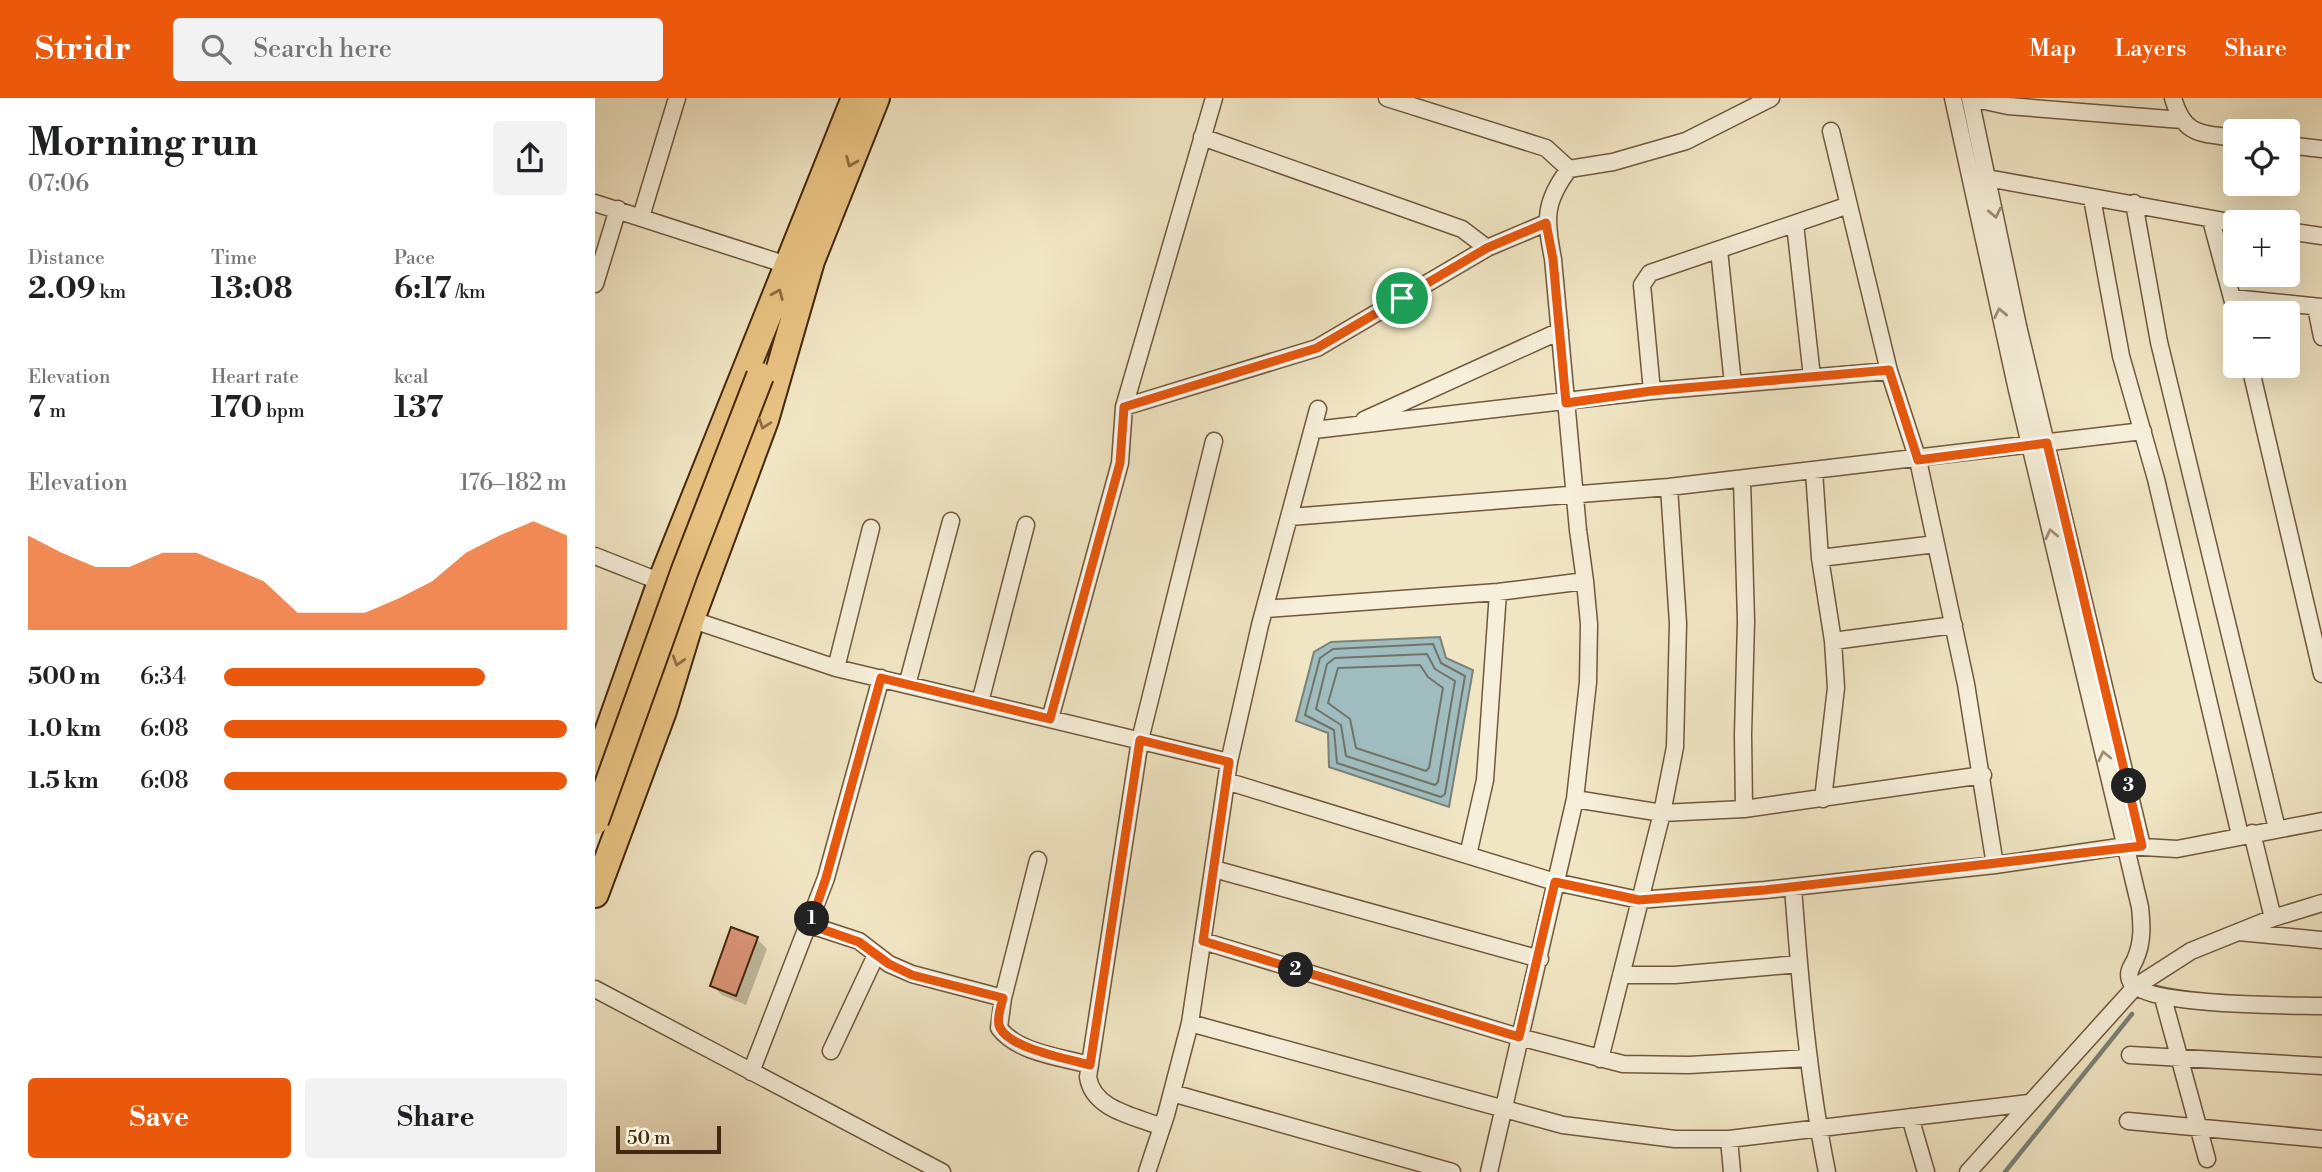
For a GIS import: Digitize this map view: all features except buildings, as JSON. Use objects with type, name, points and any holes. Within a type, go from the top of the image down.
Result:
[{"type":"main road","points":[[595,769],[661,582],[790,266],[855,98]]},
{"type":"main road","points":[[595,894],[663,711],[691,620],[765,420],[811,261],[876,98]]},
{"type":"main road","points":[[595,821],[685,570],[761,376],[763,328]]},
{"type":"main road","points":[[761,376],[787,346]]},
{"type":"street","points":[[641,217],[677,98]]},
{"type":"street","points":[[1050,719],[1120,463],[1124,407],[1214,98]]},
{"type":"street","points":[[1387,98],[1546,148],[1569,169]]},
{"type":"street","points":[[1489,1172],[1575,799],[1588,682],[1589,624],[1560,331],[1546,223],[1553,191],[1569,169],[1613,162],[1686,141],[1771,98]]},
{"type":"street","points":[[1953,98],[2030,443],[2134,846]]},
{"type":"street","points":[[2182,120],[2008,106],[1971,98],[2134,846],[2142,926],[2141,943],[2129,976],[2135,987],[2163,998],[2322,1006]]},
{"type":"street","points":[[2173,98],[2182,120],[2196,132],[2223,136]]},
{"type":"street","points":[[1831,131],[1889,370],[1918,460],[1983,775],[1995,865]]},
{"type":"street","points":[[1202,137],[1462,229],[1487,248]]},
{"type":"street","points":[[2300,146],[2322,149]]},
{"type":"street","points":[[1987,178],[2223,222]]},
{"type":"street","points":[[2092,198],[2121,356],[2143,431],[2246,834],[2273,918]]},
{"type":"street","points":[[595,203],[790,266]]},
{"type":"street","points":[[2134,203],[2159,342],[2277,829]]},
{"type":"street","points":[[1651,391],[1642,285],[1650,273],[1849,205]]},
{"type":"street","points":[[595,284],[618,209]]},
{"type":"street","points":[[2211,220],[2233,301]]},
{"type":"street","points":[[1124,407],[1317,348],[1487,248],[1546,223]]},
{"type":"street","points":[[1795,224],[1812,377]]},
{"type":"street","points":[[2300,233],[2322,236]]},
{"type":"street","points":[[1719,250],[1733,384]]},
{"type":"street","points":[[2300,307],[2319,307],[2322,337]]},
{"type":"street","points":[[1349,426],[1560,331]]},
{"type":"street","points":[[1314,430],[1566,403],[1651,391],[1889,370]]},
{"type":"street","points":[[2253,378],[2322,674]]},
{"type":"street","points":[[1151,1171],[1190,1023],[1229,762],[1265,609],[1318,409]]},
{"type":"street","points":[[1290,517],[1669,487],[1918,460],[2030,443],[2143,431]]},
{"type":"street","points":[[1162,1127],[1095,1097],[1088,1077],[1140,740],[1214,441]]},
{"type":"street","points":[[1814,471],[1820,558],[1833,641],[1836,688],[1823,799]]},
{"type":"street","points":[[1742,479],[1746,621],[1742,734],[1744,809]]},
{"type":"street","points":[[1600,1059],[1675,747],[1678,623],[1669,487]]},
{"type":"street","points":[[907,685],[951,521]]},
{"type":"street","points":[[980,702],[1026,525]]},
{"type":"street","points":[[836,668],[871,528]]},
{"type":"street","points":[[1820,558],[1936,544]]},
{"type":"street","points":[[595,556],[661,582]]},
{"type":"street","points":[[1265,609],[1498,592],[1585,581]]},
{"type":"street","points":[[1468,855],[1485,780],[1498,592]]},
{"type":"street","points":[[651,608],[836,668],[1229,762]]},
{"type":"street","points":[[1833,641],[1954,625]]},
{"type":"street","points":[[751,1072],[826,878],[881,678]]},
{"type":"street","points":[[1575,799],[1661,813],[1744,809],[1983,775]]},
{"type":"street","points":[[1226,781],[1555,882],[1639,900],[1793,887],[1995,865],[2134,846],[2178,849],[2322,821]]},
{"type":"street","points":[[1038,860],[1003,998],[999,1028],[1006,1037],[1024,1046],[1090,1065]]},
{"type":"street","points":[[1214,869],[1540,959]]},
{"type":"street","points":[[1793,887],[1809,1058],[1827,1172]]},
{"type":"street","points":[[1969,1172],[2135,987],[2191,951],[2273,918],[2322,903]]},
{"type":"street","points":[[810,925],[859,942],[912,975],[1003,998]]},
{"type":"street","points":[[2238,932],[2322,940]]},
{"type":"street","points":[[1203,941],[1519,1037],[1623,1064],[1689,1065],[1809,1058]]},
{"type":"street","points":[[831,1051],[876,955]]},
{"type":"street","points":[[1621,975],[1687,975],[1799,964]]},
{"type":"street","points":[[595,989],[942,1172]]},
{"type":"street","points":[[2163,998],[2207,1159]]},
{"type":"street","points":[[1190,1023],[1504,1111],[1608,1132],[1675,1139],[1729,1139],[2029,1103]]},
{"type":"street","points":[[2130,1055],[2322,1066]]},
{"type":"street","points":[[1172,1093],[1453,1172]]},
{"type":"street","points":[[1910,1117],[1926,1172]]},
{"type":"street","points":[[2128,1121],[2322,1139]]},
{"type":"street","points":[[1729,1139],[1732,1172]]},
{"type":"water","points":[[1440,637],[1446,658],[1473,670],[1449,807],[1329,767],[1328,733],[1296,721],[1314,652],[1331,642]]},
{"type":"waterway","points":[[2005,1172],[2132,1014]]},
{"type":"route","points":[[1546,223],[1553,259],[1566,403],[1651,391],[1889,370],[1918,460],[2030,443],[2047,443],[2122,752],[2142,846],[1765,890],[1639,900],[1555,882],[1540,959],[1519,1037],[1203,941],[1229,762],[1140,740],[1090,1065],[1024,1046],[1006,1037],[999,1028],[998,1020],[1003,998],[912,975],[889,964],[859,942],[810,925],[826,878],[881,678],[1050,719],[1120,463],[1124,407],[1317,348],[1402,298],[1487,248],[1546,223]]}]
